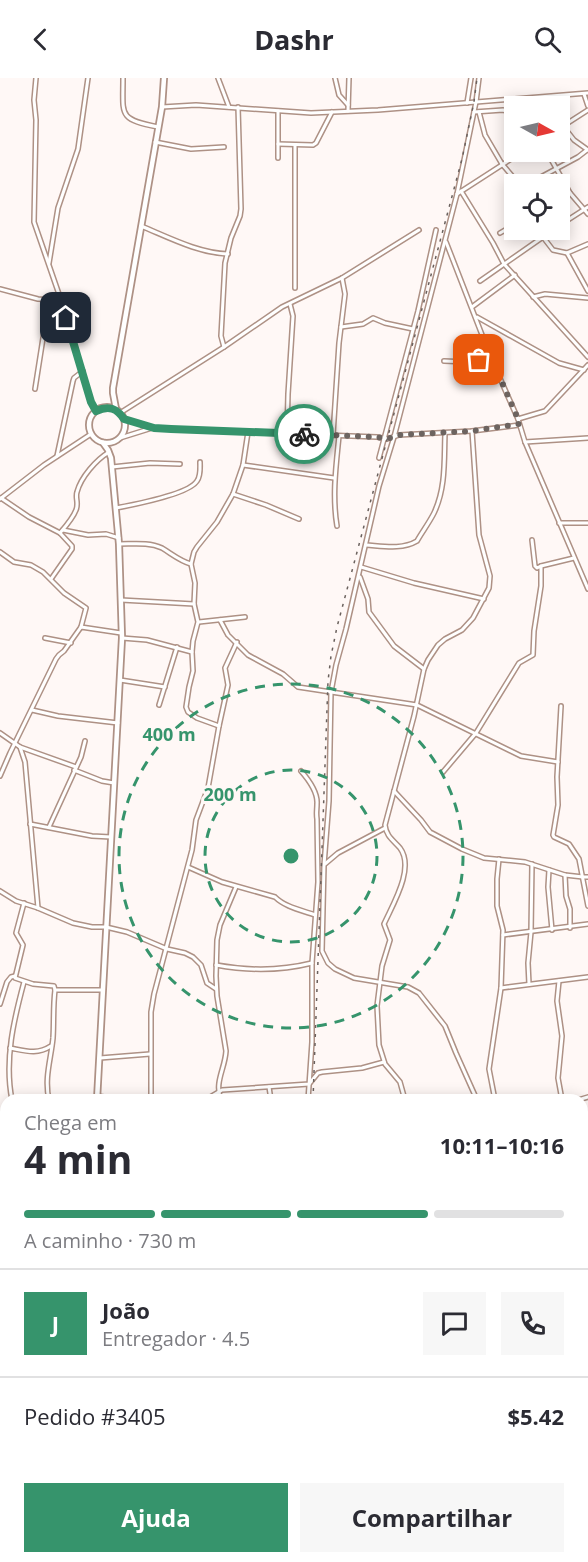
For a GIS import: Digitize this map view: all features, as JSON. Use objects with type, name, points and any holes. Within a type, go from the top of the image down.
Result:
[{"type":"main road","points":[[103,408],[113,393],[162,107],[164,78]]},
{"type":"main road","points":[[110,455],[125,426],[113,393]]},
{"type":"main road","points":[[118,411],[110,407],[96,411],[89,428],[91,434],[103,443],[119,439]]},
{"type":"main road","points":[[97,1094],[121,636],[116,508],[110,455],[103,443]]},
{"type":"street","points":[[36,78],[34,218],[91,402],[96,411]]},
{"type":"street","points":[[49,264],[58,208],[78,149],[88,78]]},
{"type":"street","points":[[123,78],[124,109],[127,117],[137,123],[158,127]]},
{"type":"street","points":[[218,78],[229,106]]},
{"type":"street","points":[[335,78],[339,95],[348,105]]},
{"type":"street","points":[[348,111],[349,78]]},
{"type":"street","points":[[467,103],[471,78]]},
{"type":"street","points":[[474,1094],[442,1020],[419,993],[413,989],[354,978],[335,969],[328,963],[322,951],[331,692],[379,486],[394,437],[457,194],[479,78]]},
{"type":"street","points":[[162,107],[229,106],[311,113],[586,93],[588,108],[570,121]]},
{"type":"street","points":[[224,347],[221,336],[225,267],[231,238],[241,209],[238,107]]},
{"type":"street","points":[[474,112],[504,110]]},
{"type":"street","points":[[278,111],[278,158]]},
{"type":"street","points":[[278,144],[313,145],[318,142],[332,112]]},
{"type":"street","points":[[479,112],[485,135],[510,174]]},
{"type":"street","points":[[548,174],[588,150],[570,136]]},
{"type":"street","points":[[155,142],[191,149],[224,147]]},
{"type":"street","points":[[294,288],[295,145]]},
{"type":"street","points":[[457,194],[505,162]]},
{"type":"street","points":[[552,162],[558,174]]},
{"type":"street","points":[[462,191],[504,264],[587,353]]},
{"type":"street","points":[[570,194],[586,208],[588,214]]},
{"type":"street","points":[[570,218],[586,208]]},
{"type":"street","points":[[141,226],[216,254],[228,254]]},
{"type":"street","points":[[118,411],[224,347],[282,307],[342,278],[419,230]]},
{"type":"street","points":[[379,458],[436,230]]},
{"type":"street","points":[[500,233],[504,231]]},
{"type":"street","points":[[480,281],[539,240]]},
{"type":"street","points":[[545,240],[553,250],[567,253],[588,244]]},
{"type":"street","points":[[445,241],[518,419],[525,442],[588,589]]},
{"type":"street","points":[[567,253],[588,291]]},
{"type":"street","points":[[472,307],[514,275]]},
{"type":"street","points":[[333,435],[345,294],[342,278]]},
{"type":"street","points":[[0,289],[38,299],[61,300]]},
{"type":"street","points":[[533,297],[545,294],[588,298]]},
{"type":"street","points":[[35,390],[49,300]]},
{"type":"street","points":[[287,433],[293,316],[290,304]]},
{"type":"street","points":[[476,316],[559,363],[584,370]]},
{"type":"street","points":[[341,327],[363,324],[373,318],[413,329]]},
{"type":"street","points":[[444,361],[467,362],[491,357]]},
{"type":"street","points":[[518,419],[544,411],[588,365]]},
{"type":"street","points":[[57,457],[73,381],[83,371]]},
{"type":"street","points":[[124,419],[154,428],[387,439],[399,435],[445,434],[519,424]]},
{"type":"street","points":[[119,439],[154,428]]},
{"type":"street","points":[[403,1094],[400,1082],[384,1062],[379,1045],[377,1022],[382,966],[390,940],[384,924],[406,866],[403,854],[385,828],[424,669],[438,645],[462,630],[473,618],[489,588],[490,582],[479,535],[472,431]]},
{"type":"street","points":[[219,726],[197,718],[187,710],[193,671],[193,640],[198,622],[194,604],[195,583],[191,564],[197,547],[217,522],[233,494],[243,465],[248,432]]},
{"type":"street","points":[[91,434],[44,465],[1,499],[29,518],[62,532],[88,535],[106,534],[119,541],[147,544],[163,549],[191,564]]},
{"type":"street","points":[[366,545],[398,547],[414,544],[417,541],[434,513],[440,496],[443,482],[445,434]]},
{"type":"street","points":[[337,526],[334,508],[334,478],[339,436]]},
{"type":"street","points":[[525,442],[588,438]]},
{"type":"street","points":[[62,532],[75,513],[76,495],[80,484],[96,463],[110,455]]},
{"type":"street","points":[[116,508],[150,501],[191,486],[197,481],[200,462]]},
{"type":"street","points":[[112,467],[150,463],[180,464]]},
{"type":"street","points":[[243,465],[334,478]]},
{"type":"street","points":[[233,494],[299,519]]},
{"type":"street","points":[[559,523],[588,523]]},
{"type":"street","points":[[51,579],[72,549],[62,532]]},
{"type":"street","points":[[532,540],[537,568],[574,558]]},
{"type":"street","points":[[0,552],[14,562],[35,567],[43,572],[64,593],[86,609],[81,627],[59,655],[0,776]]},
{"type":"street","points":[[443,772],[476,733],[519,663],[533,655],[541,566]]},
{"type":"street","points":[[361,567],[414,583],[484,598]]},
{"type":"street","points":[[359,575],[368,599],[369,612],[394,646],[424,669]]},
{"type":"street","points":[[121,600],[194,604]]},
{"type":"street","points":[[198,622],[245,617]]},
{"type":"street","points":[[220,620],[227,633],[251,658],[280,672],[298,687],[417,705],[524,757],[558,762]]},
{"type":"street","points":[[81,627],[147,640],[192,652]]},
{"type":"street","points":[[45,638],[70,643]]},
{"type":"street","points":[[151,1094],[151,1012],[154,994],[194,844],[196,820],[208,788],[228,685],[225,668],[237,642]]},
{"type":"street","points":[[159,705],[177,647]]},
{"type":"street","points":[[120,680],[165,687]]},
{"type":"street","points":[[561,706],[557,777],[558,805],[553,835],[572,847],[579,859],[588,906]]},
{"type":"street","points":[[32,710],[57,716],[117,723]]},
{"type":"street","points":[[0,733],[20,747],[102,781],[114,783]]},
{"type":"street","points":[[49,828],[81,757],[85,741]]},
{"type":"street","points":[[20,747],[27,774],[38,908]]},
{"type":"street","points":[[301,771],[307,778],[317,801],[318,882],[312,963],[312,1042],[308,1094]]},
{"type":"street","points":[[394,791],[421,819],[429,832],[479,856],[532,864],[565,875],[588,877]]},
{"type":"street","points":[[30,824],[92,836],[111,837]]},
{"type":"street","points":[[324,865],[338,853],[385,828]]},
{"type":"street","points":[[494,1094],[489,1069],[501,988],[503,935],[497,906],[499,859]]},
{"type":"street","points":[[529,984],[532,864]]},
{"type":"street","points":[[188,867],[236,886],[275,897],[280,902],[315,915]]},
{"type":"street","points":[[549,870],[548,887],[552,930]]},
{"type":"street","points":[[565,875],[570,928]]},
{"type":"street","points":[[218,1092],[218,1081],[226,1051],[216,989],[217,940],[220,925],[236,886]]},
{"type":"street","points":[[0,891],[73,923],[106,927],[134,934],[167,949],[185,953],[197,960],[207,983],[216,989]]},
{"type":"street","points":[[0,1004],[7,982],[15,976],[24,945],[16,933],[24,903]]},
{"type":"street","points":[[503,935],[588,924]]},
{"type":"street","points":[[216,965],[263,970],[297,967],[312,963]]},
{"type":"street","points":[[15,976],[24,982],[54,986],[47,1083],[48,1094]]},
{"type":"street","points":[[501,988],[588,977]]},
{"type":"street","points":[[559,981],[557,1000],[562,1036],[558,1078],[561,1094]]},
{"type":"street","points":[[11,1094],[10,1048],[24,982]]},
{"type":"street","points":[[55,990],[102,990]]},
{"type":"street","points":[[10,1048],[41,1052],[51,1046]]},
{"type":"street","points":[[98,1058],[151,1054]]},
{"type":"street","points":[[215,1094],[222,1090],[309,1084],[318,1073],[362,1068],[384,1062]]},
{"type":"street","points":[[269,1087],[270,1094]]},
{"type":"railway","points":[[313,1094],[328,681],[331,656],[462,159],[477,78]]},
{"type":"way so far","points":[[304,434],[387,439],[399,435],[445,434],[519,424],[491,357],[479,360]]},
{"type":"route","points":[[66,318],[91,402],[96,411],[110,407],[116,409],[124,419],[154,428],[304,434]]}]
